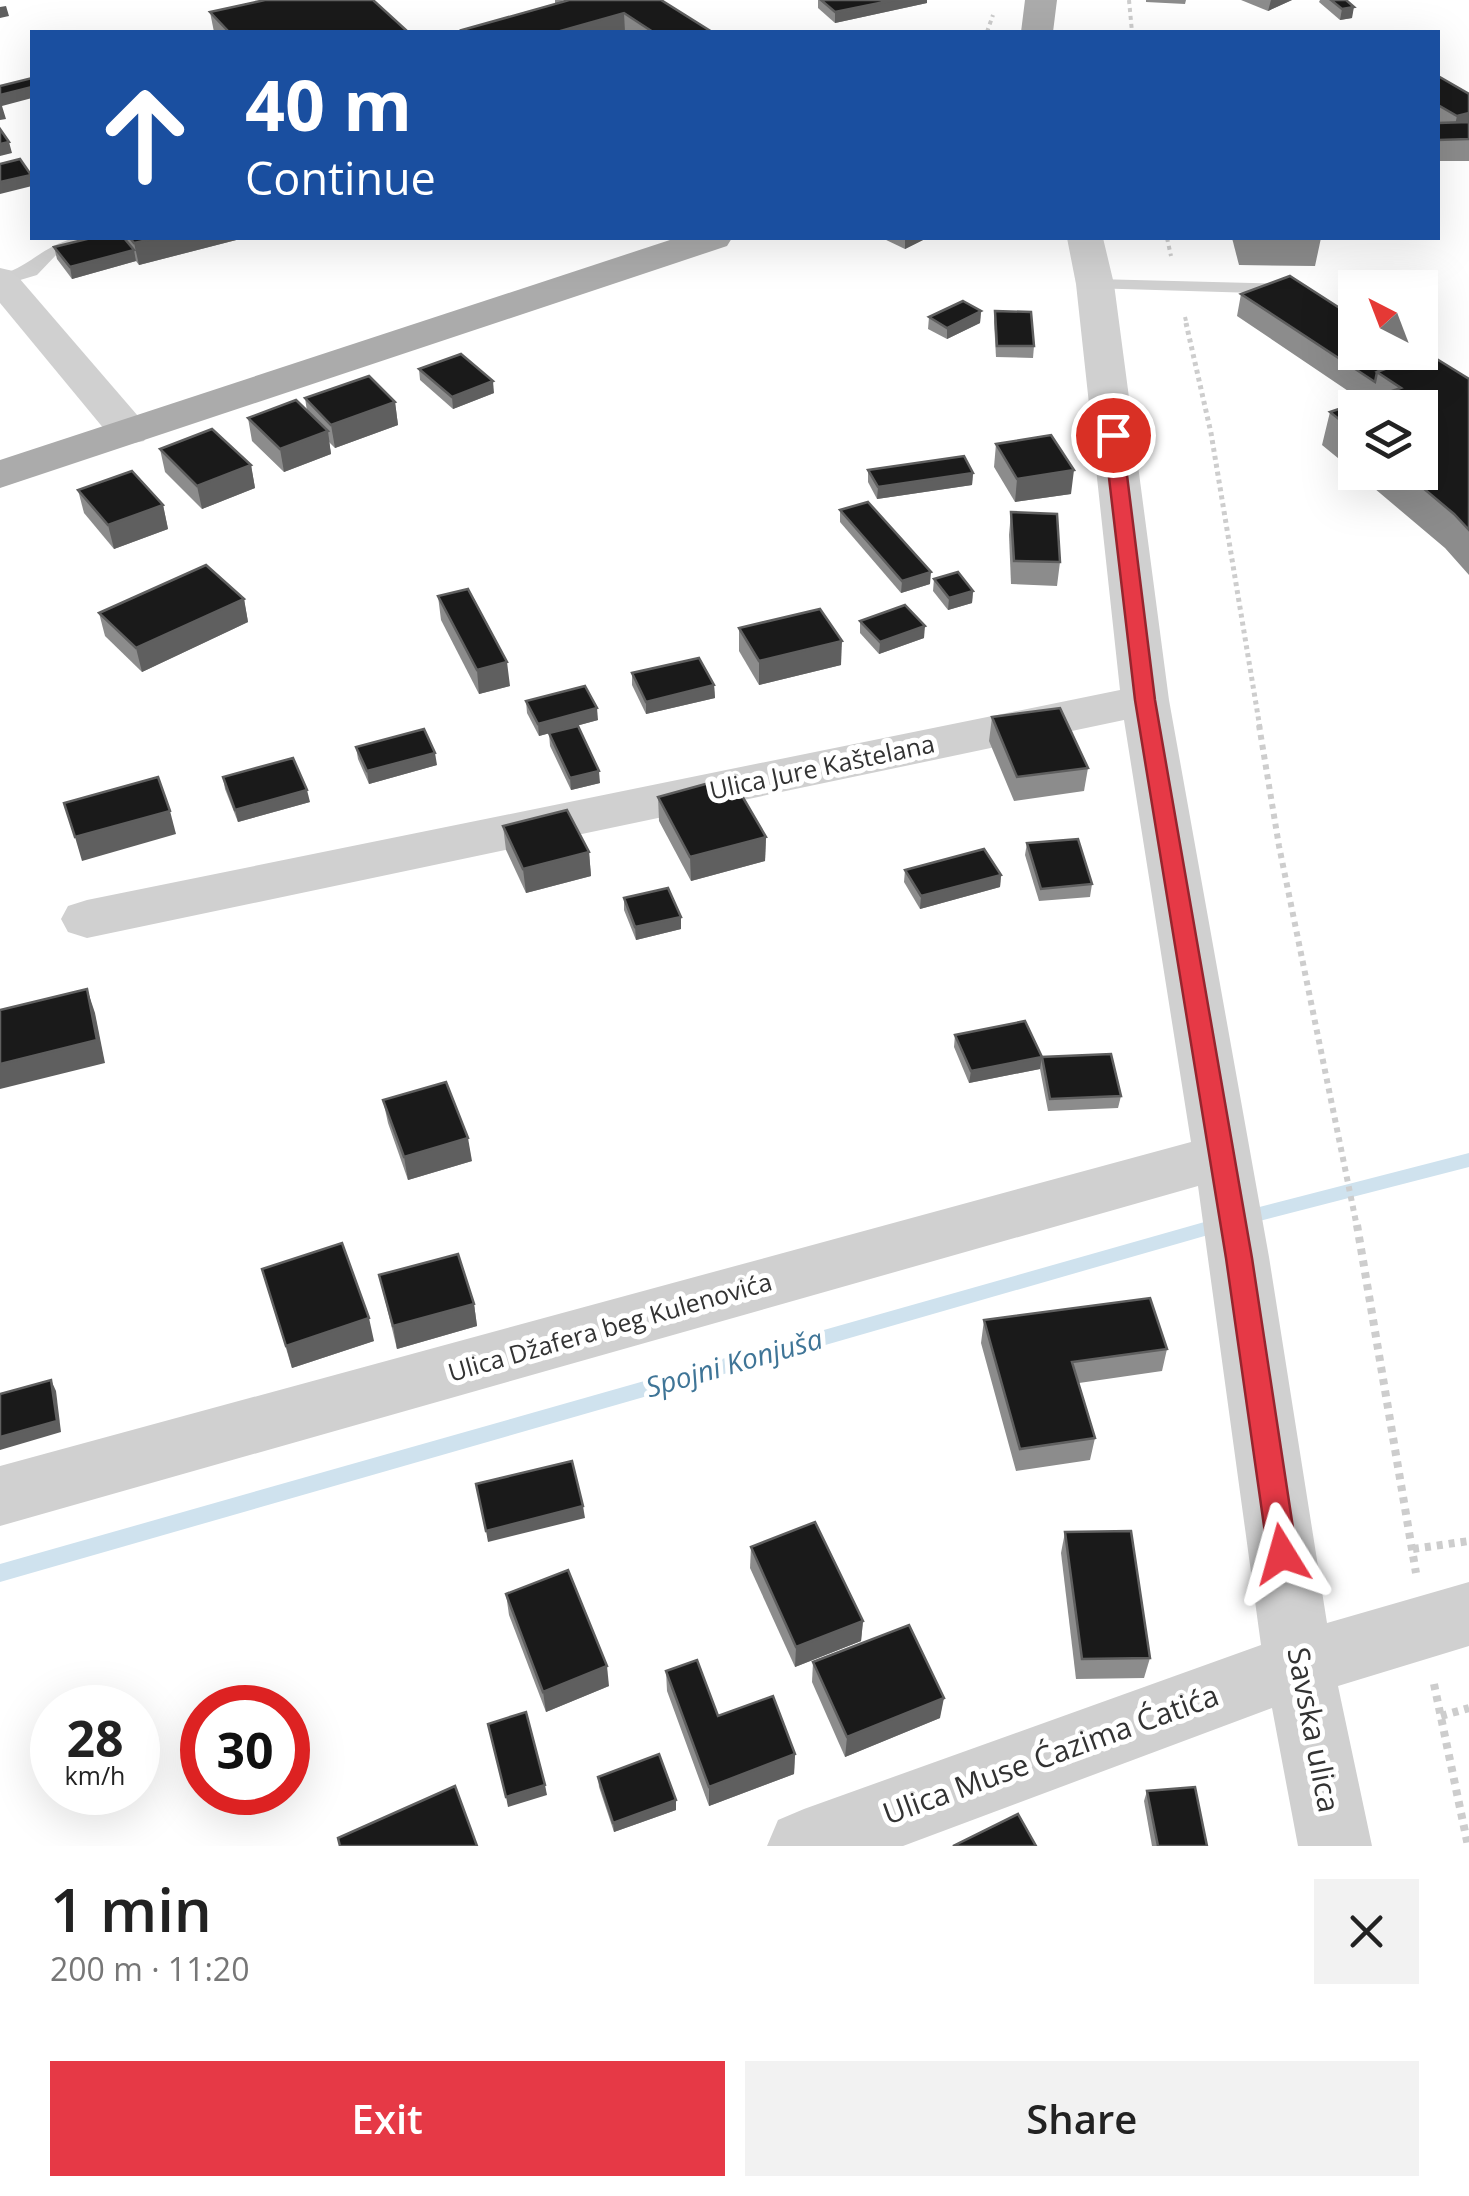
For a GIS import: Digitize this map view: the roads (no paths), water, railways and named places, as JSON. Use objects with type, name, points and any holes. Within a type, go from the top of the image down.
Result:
[{"type":"main road","points":[[1037,30],[1041,0]]},
{"type":"main road","points":[[0,474],[661,245],[698,240]]},
{"type":"street","points":[[1085,240],[1095,284],[1145,700],[1223,1170]]},
{"type":"street","points":[[0,280],[129,432]]},
{"type":"street","name":"Ulica Jure Kaštelana","points":[[87,919],[1145,700]]},
{"type":"street","name":"Savska ulica","points":[[1223,1170],[1299,1664],[1335,1846]]},
{"type":"street","name":"Ulica Džafera beg Kulenovića","points":[[0,1496],[1223,1170]]},
{"type":"street","name":"Ulica Muse Ćazima Ćatića","points":[[804,1846],[1299,1664],[1446,1621]]},
{"type":"lane","points":[[0,280],[31,271],[51,250],[84,240]]},
{"type":"lane","points":[[1095,284],[1294,290],[1309,299]]},
{"type":"waterway","name":"Spojni Konjuša","points":[[1244,1218],[1469,1160]]},
{"type":"waterway","name":"Spojni Konjuša","points":[[0,1573],[1222,1224]]}]
